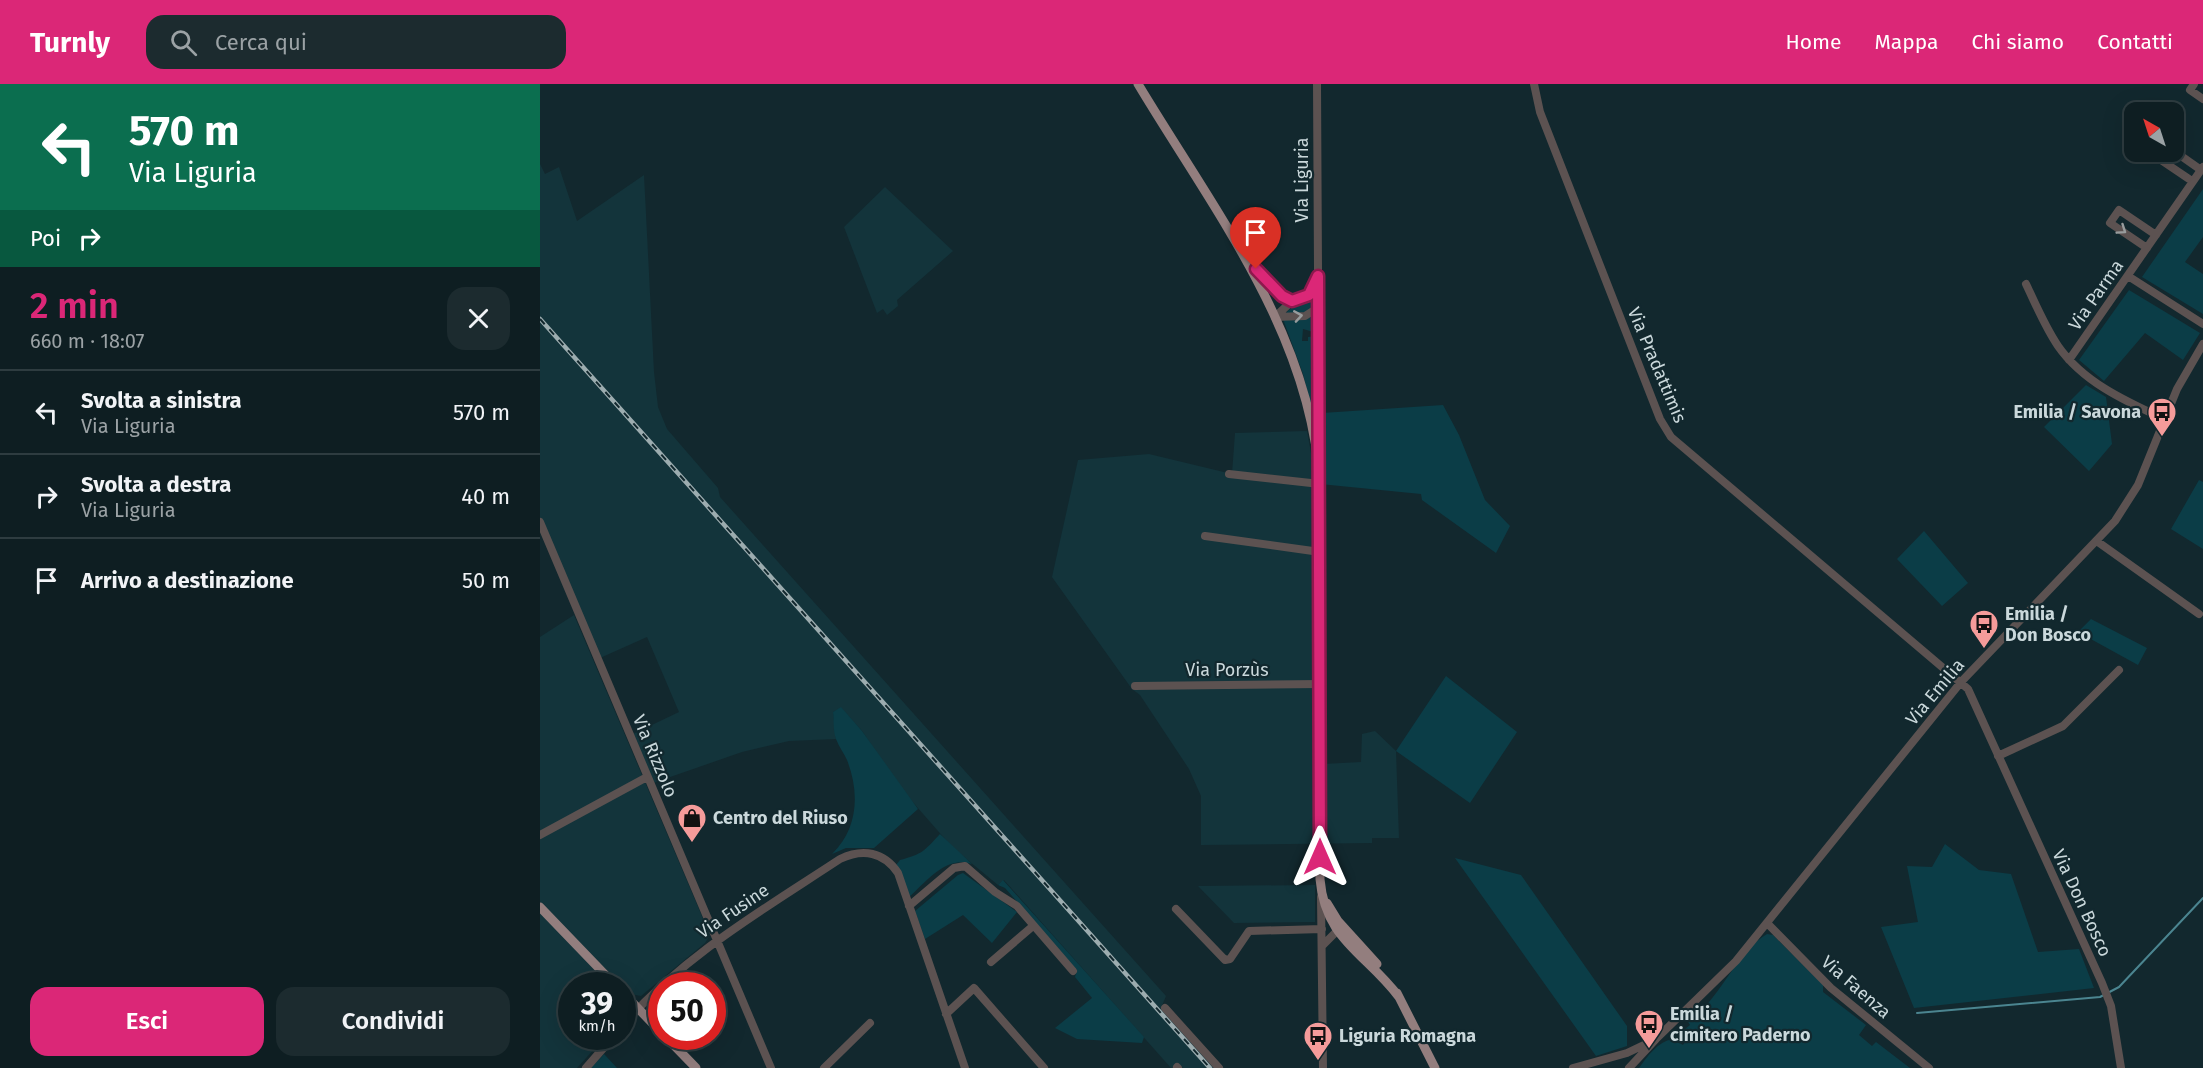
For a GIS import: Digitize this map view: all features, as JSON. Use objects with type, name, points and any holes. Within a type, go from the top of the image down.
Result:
[{"type":"main road","points":[[1138,84],[1244,257],[1275,317],[1296,370],[1319,468]]},
{"type":"main road","name":"Via Liguria","points":[[1319,468],[1321,890],[1331,920]]},
{"type":"main road","points":[[540,906],[603,972]]},
{"type":"main road","points":[[1331,920],[1387,976],[1436,1068]]},
{"type":"main road","points":[[638,1009],[648,1019]]},
{"type":"main road","points":[[679,1050],[696,1068]]},
{"type":"street","name":"Via Liguria","points":[[1317,84],[1319,468]]},
{"type":"street","name":"Via Pradattimis","points":[[1534,84],[1540,112],[1647,390],[1671,437],[1960,682]]},
{"type":"street","points":[[2194,84],[2190,90],[2203,99]]},
{"type":"street","name":"Via Parma","points":[[2069,360],[2202,168],[2184,157]]},
{"type":"street","points":[[2164,162],[2192,181]]},
{"type":"street","points":[[2147,248],[2110,223],[2119,210],[2156,235]]},
{"type":"street","points":[[1244,257],[1282,296],[1292,301]]},
{"type":"street","points":[[1275,317],[1292,301],[1309,295],[1318,276]]},
{"type":"street","points":[[2128,276],[2203,324]]},
{"type":"street","points":[[2026,284],[2049,331],[2069,360],[2119,398],[2164,419]]},
{"type":"street","points":[[1275,317],[1305,316],[1319,308]]},
{"type":"street","name":"Via Emilia","points":[[1627,1053],[1636,1054],[1645,1050],[1724,974],[1768,924],[1960,682],[2098,542],[2133,495],[2182,379],[2203,344]]},
{"type":"street","points":[[1229,474],[1320,484]]},
{"type":"street","name":"Via Rizzolo","points":[[540,522],[771,1068]]},
{"type":"street","points":[[1205,536],[1320,552]]},
{"type":"street","points":[[2098,542],[2199,614]]},
{"type":"street","points":[[1998,756],[2063,726],[2120,670]]},
{"type":"street","name":"Via Don Bosco","points":[[1960,682],[1968,689],[2110,1001],[2121,1068]]},
{"type":"street","name":"Via Porzùs","points":[[1135,686],[1320,684]]},
{"type":"street","points":[[540,835],[647,777]]},
{"type":"street","name":"Via Fusine","points":[[638,1009],[670,976],[716,940],[840,859],[862,852],[879,854],[898,873],[909,906]]},
{"type":"street","points":[[965,1068],[909,906],[954,868],[965,866],[994,892],[1017,906],[1073,971]]},
{"type":"street","points":[[1176,909],[1225,960],[1230,959],[1249,931],[1322,929],[1331,920]]},
{"type":"street","points":[[1322,946],[1331,920]]},
{"type":"street","name":"Via Faenza","points":[[1768,924],[1832,988],[1929,1068]]},
{"type":"street","points":[[992,962],[1033,926]]},
{"type":"street","points":[[1322,929],[1323,1068]]},
{"type":"street","points":[[946,1014],[974,988],[1044,1068]]},
{"type":"street","points":[[1165,1008],[1219,1068]]},
{"type":"street","points":[[824,1068],[870,1023]]},
{"type":"street","name":"Via Emilia","points":[[1573,1068],[1627,1053],[1656,1039]]},
{"type":"street","points":[[586,1068],[602,1050]]},
{"type":"street","points":[[1629,1068],[1645,1050]]},
{"type":"shaded area","points":[[540,164],[545,174],[559,167],[577,221],[644,175],[654,372],[658,407],[667,429],[718,488],[720,497],[1166,996],[1161,1008],[1215,1068],[1183,1068],[1180,1065],[1171,1068],[1004,880],[998,885],[952,847],[903,791],[862,731],[841,708],[833,712],[836,739],[789,741],[742,752],[653,783],[633,734],[679,712],[647,637],[600,658],[540,518]]},
{"type":"shaded area","points":[[885,187],[953,251],[897,300],[898,306],[887,315],[883,309],[877,313],[844,227]]},
{"type":"shaded area","points":[[2203,189],[2203,237],[2185,262],[2203,274],[2203,314],[2142,277]]},
{"type":"shaded area","points":[[2129,290],[2200,333],[2183,360],[2145,333],[2104,381],[2079,360]]},
{"type":"shaded area","points":[[1316,293],[1317,306],[1309,312],[1285,314],[1288,310]]},
{"type":"shaded area","points":[[1317,314],[1317,333],[1303,329],[1302,341],[1308,341],[1308,337],[1317,336],[1317,429],[1303,374],[1283,319],[1305,319]]},
{"type":"shaded area","points":[[2086,385],[2106,397],[2112,444],[2089,471],[2044,427]]},
{"type":"shaded area","points":[[1443,405],[1459,435],[1485,500],[1510,526],[1496,553],[1422,500],[1421,494],[1320,484],[1322,413]]},
{"type":"shaded area","points":[[1307,431],[1316,480],[1323,764],[1361,762],[1362,734],[1375,731],[1396,751],[1399,838],[1372,838],[1372,843],[1201,845],[1201,796],[1189,769],[1140,695],[1132,689],[1052,577],[1078,460],[1149,454],[1232,474],[1235,433]]},
{"type":"shaded area","points":[[2199,480],[2203,482],[2203,549],[2171,529]]},
{"type":"shaded area","points":[[1924,531],[1968,583],[1942,606],[1897,559]]},
{"type":"shaded area","points":[[574,615],[710,935],[705,943],[670,972],[648,972],[648,990],[641,996],[636,995],[636,972],[608,972],[540,902],[540,637]]},
{"type":"shaded area","points":[[2091,619],[2147,648],[2138,665],[2078,632]]},
{"type":"shaded area","points":[[1446,676],[1517,732],[1470,803],[1396,751]]},
{"type":"shaded area","points":[[841,707],[862,731],[918,809],[874,848],[846,848],[832,854],[841,844],[852,822],[855,798],[851,772],[834,733],[833,712]]},
{"type":"shaded area","points":[[940,834],[972,864],[963,862],[945,866],[909,897],[896,865],[900,860],[923,851]]},
{"type":"shaded area","points":[[1945,844],[1979,870],[2011,874],[2038,952],[2079,949],[2094,988],[1914,1008],[1881,927],[1918,922],[1907,866],[1932,867]]},
{"type":"shaded area","points":[[1455,858],[1521,875],[1627,1026],[1627,1046],[1596,1056]]},
{"type":"shaded area","points":[[963,873],[1017,912],[992,943],[963,915],[925,939],[915,911]]},
{"type":"shaded area","points":[[1003,880],[1144,1037],[1142,1043],[1077,1039],[1055,1028],[1092,998],[1075,977],[1077,970],[1005,888],[998,885]]},
{"type":"shaded area","points":[[1315,885],[1315,922],[1234,923],[1198,886]]},
{"type":"shaded area","points":[[540,912],[598,972],[558,972],[558,1050],[593,1050],[577,1068],[540,1068]]},
{"type":"shaded area","points":[[1767,934],[1773,935],[1823,985],[1823,992],[1866,1025],[1859,1035],[1872,1046],[1876,1042],[1910,1068],[1639,1068],[1653,1050],[1662,1043],[1673,1039],[1683,1045],[1685,1042],[1678,1033],[1682,1026],[1685,1029],[1690,1025],[1688,1022],[1710,1001],[1746,952]]},
{"type":"shaded area","points":[[604,1054],[617,1068],[591,1068]]},
{"type":"waterway","points":[[1917,1013],[2100,997],[2119,987],[2203,898]]},
{"type":"railway","points":[[540,319],[1210,1068]]},
{"type":"place","name":"Emilia / Savona","points":[[2162,438]]},
{"type":"place","name":"Emilia / Don Bosco","points":[[1984,650]]},
{"type":"place","name":"Centro del Riuso","points":[[692,844]]},
{"type":"place","name":"Emilia / cimitero Paderno","points":[[1649,1050]]},
{"type":"place","name":"Liguria Romagna","points":[[1318,1062]]},
{"type":"route","points":[[1256,269],[1282,296],[1292,301],[1309,295],[1316,285],[1318,276],[1320,857]]}]
